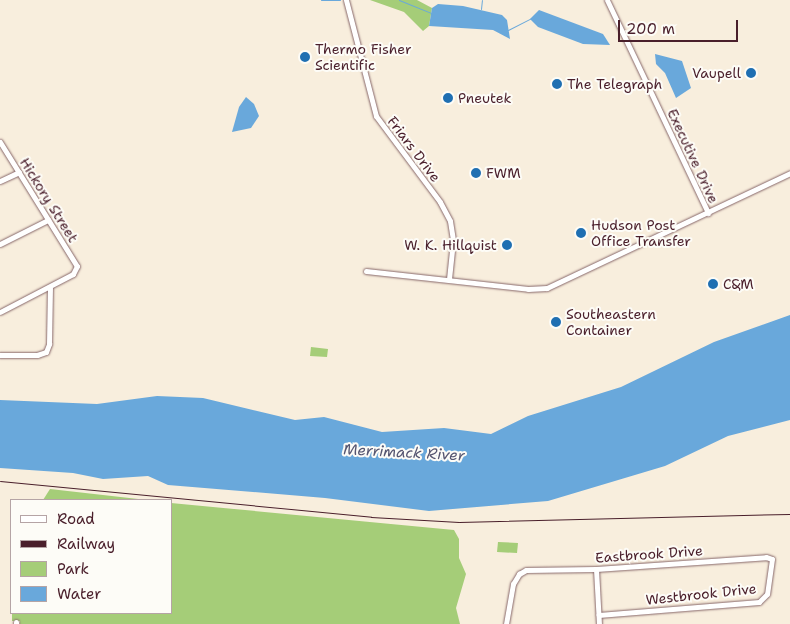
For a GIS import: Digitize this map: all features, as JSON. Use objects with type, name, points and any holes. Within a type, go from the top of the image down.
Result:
[{"type":"street","name":"Friars Drive","points":[[346,0],[376,116],[440,202],[450,221],[453,241],[449,279]]},
{"type":"street","name":"Executive Drive","points":[[366,271],[528,289],[547,288],[708,213],[607,0]]},
{"type":"street","name":"Hickory Street","points":[[0,142],[76,270],[50,287]]},
{"type":"street","points":[[0,182],[19,172]]},
{"type":"street","points":[[708,213],[790,173]]},
{"type":"street","points":[[0,244],[48,220]]},
{"type":"street","points":[[0,312],[50,287],[49,344],[46,352],[37,355],[0,355]]},
{"type":"street","name":"Eastbrook Drive","points":[[506,624],[513,584],[519,574],[526,570],[596,569],[766,556],[772,559]]},
{"type":"street","name":"Westbrook Drive","points":[[599,615],[759,602],[767,594],[772,559]]},
{"type":"street","points":[[596,569],[599,624]]},
{"type":"green space","points":[[370,0],[417,0],[432,8],[429,26],[423,31],[404,12]]},
{"type":"green space","points":[[311,347],[328,349],[327,357],[310,356]]},
{"type":"green space","points":[[50,489],[138,499],[44,499]]},
{"type":"green space","points":[[172,503],[454,530],[459,539],[459,558],[466,574],[456,608],[460,624],[20,624],[20,621],[12,621],[12,614],[172,614]]},
{"type":"green space","points":[[498,542],[518,543],[517,553],[497,552]]},
{"type":"water","points":[[438,4],[463,6],[502,15],[507,20],[510,39],[493,30],[429,26],[432,8]]},
{"type":"water","points":[[539,10],[603,34],[610,45],[583,44],[538,27],[530,19]]},
{"type":"water","points":[[655,54],[682,61],[691,88],[676,98],[665,73],[656,64]]},
{"type":"water","points":[[246,97],[254,104],[259,116],[251,128],[232,132],[239,107]]},
{"type":"water","name":"Merrimack River","points":[[790,315],[790,420],[728,436],[665,466],[548,501],[429,511],[325,498],[168,485],[148,476],[103,479],[73,473],[0,468],[0,400],[97,404],[157,396],[203,398],[295,420],[324,417],[382,432],[444,428],[491,434],[528,416],[621,387],[714,342]]},
{"type":"waterway","points":[[321,0],[340,0]]},
{"type":"waterway","points":[[399,0],[431,13]]},
{"type":"waterway","points":[[481,9],[482,0]]},
{"type":"waterway","points":[[508,30],[530,19]]},
{"type":"railway","points":[[0,481],[371,517],[459,522],[790,514]]},
{"type":"place","name":"Thermo Fisher Scientific","points":[[305,57]]},
{"type":"place","name":"Vaupell","points":[[751,73]]},
{"type":"place","name":"The Telegraph","points":[[557,84]]},
{"type":"place","name":"Pneutek","points":[[448,98]]},
{"type":"place","name":"FWM","points":[[476,173]]},
{"type":"place","name":"Hudson Post Office Transfer","points":[[581,233]]},
{"type":"place","name":"W. K. Hillquist","points":[[507,245]]},
{"type":"place","name":"C&M","points":[[713,284]]},
{"type":"place","name":"Southeastern Container","points":[[556,322]]}]
